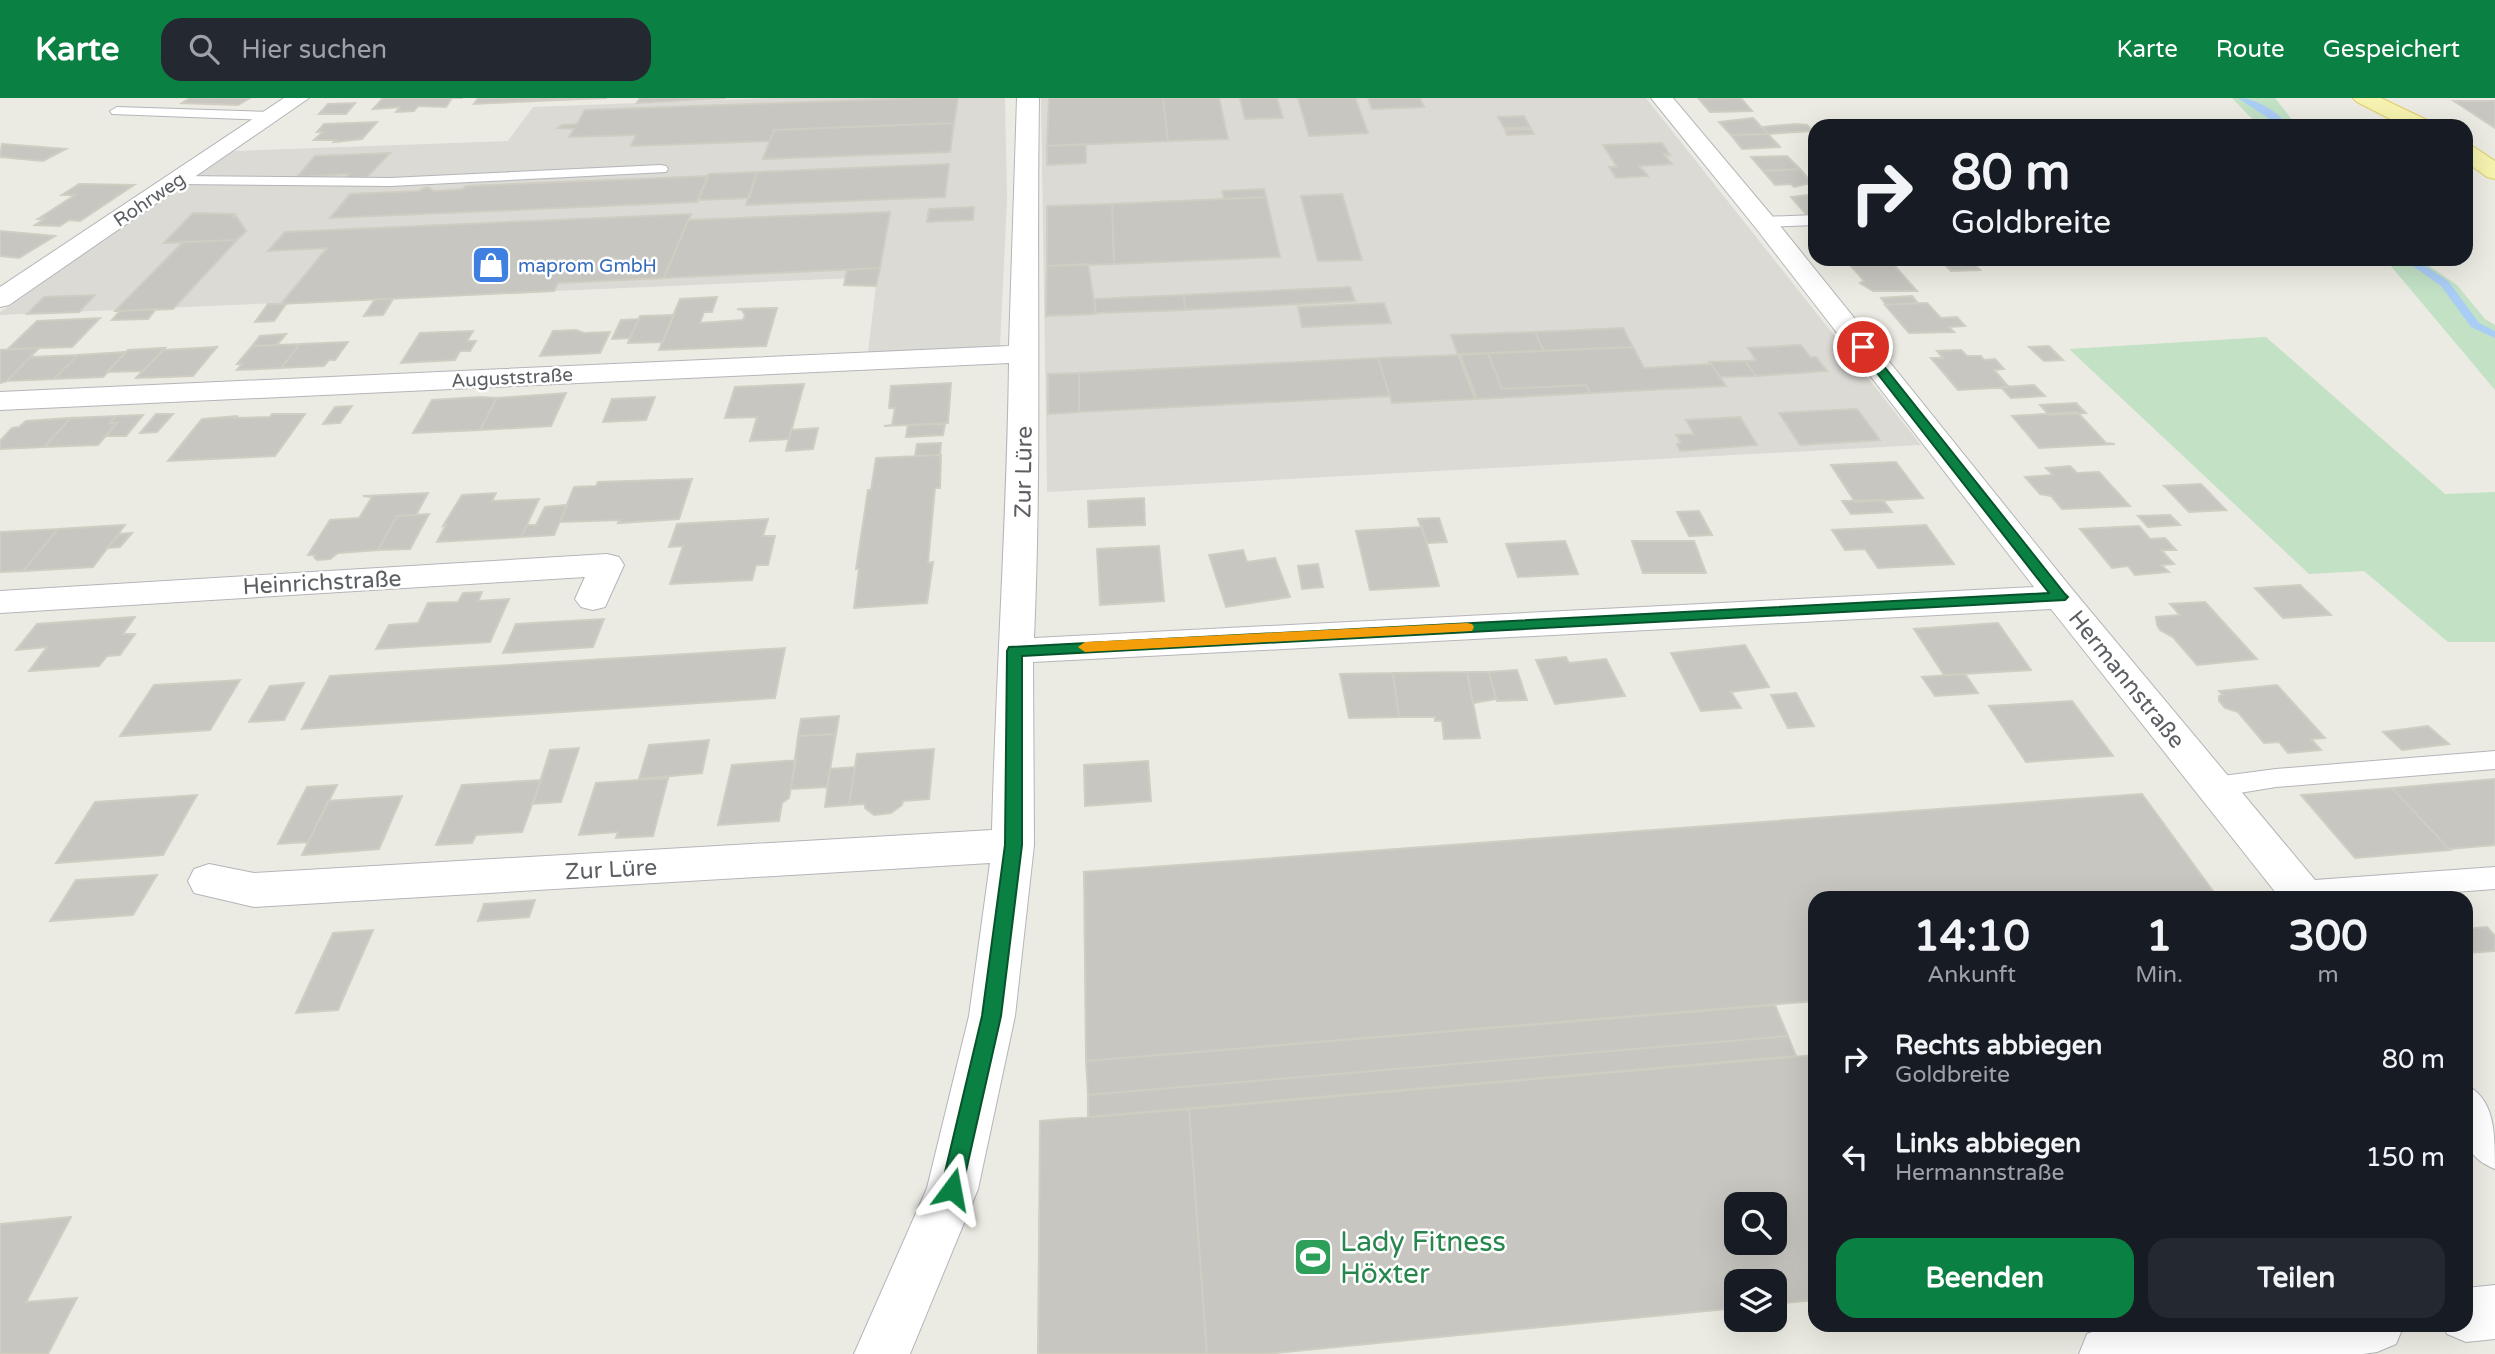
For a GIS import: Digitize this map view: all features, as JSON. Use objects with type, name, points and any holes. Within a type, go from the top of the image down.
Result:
[{"type":"main road","points":[[2364,98],[2407,119]]},
{"type":"main road","points":[[2473,157],[2495,172]]},
{"type":"street","name":"Rohrweg","points":[[0,299],[298,98]]},
{"type":"street","name":"Zur Lüre","points":[[881,1354],[952,1189],[992,1016],[1013,845],[1014,651],[1023,515],[1023,273],[1028,98]]},
{"type":"street","name":"Hermannstraße","points":[[1662,98],[1764,222],[2060,597],[2300,891]]},
{"type":"street","points":[[0,275],[31,278]]},
{"type":"street","name":"Auguststraße","points":[[0,401],[1024,354]]},
{"type":"street","name":"Heinrichstraße","points":[[0,602],[607,565],[593,599]]},
{"type":"street","points":[[1014,651],[2060,597]]},
{"type":"street","name":"Zur Lüre","points":[[209,881],[254,890],[1013,845]]},
{"type":"street","points":[[2473,1117],[2495,1146]]},
{"type":"street","points":[[2473,1314],[2495,1312]]},
{"type":"street","points":[[2107,1354],[2311,1332]]},
{"type":"lane","points":[[117,111],[271,116]]},
{"type":"lane","points":[[178,180],[378,182],[661,169]]},
{"type":"lane","points":[[1764,222],[1808,220]]},
{"type":"lane","points":[[2215,787],[2276,778],[2495,760]]},
{"type":"lane","points":[[2348,891],[2495,878]]},
{"type":"shaded area","points":[[770,98],[1005,98],[1007,200],[1000,347],[868,352],[877,277],[0,315],[0,312],[234,151],[508,141],[533,107]]},
{"type":"shaded area","points":[[1041,98],[1646,98],[1921,445],[1047,492]]},
{"type":"green space","points":[[2232,98],[2275,98],[2292,119],[2252,119]]},
{"type":"green space","points":[[2391,266],[2429,266],[2457,285],[2485,319],[2495,325],[2495,390]]},
{"type":"green space","points":[[2266,337],[2445,494],[2495,492],[2495,642],[2448,642],[2364,571],[2309,574],[2069,349]]},
{"type":"building","points":[[190,98],[250,98],[238,105],[182,103]]},
{"type":"building","points":[[383,98],[452,98],[446,107],[418,106],[414,111],[396,112],[400,107],[373,109]]},
{"type":"building","points":[[478,98],[538,98],[536,101],[474,104]]},
{"type":"building","points":[[538,98],[607,98],[536,101]]},
{"type":"building","points":[[640,98],[726,98],[637,103]]},
{"type":"building","points":[[958,98],[954,123],[774,130],[770,141],[631,146],[636,135],[569,137],[574,129],[558,128],[562,125],[577,124],[585,110]]},
{"type":"building","points":[[1049,98],[1163,98],[1168,141],[1047,146]]},
{"type":"building","points":[[1163,98],[1219,98],[1228,139],[1168,141]]},
{"type":"building","points":[[1240,98],[1277,98],[1283,118],[1245,119]]},
{"type":"building","points":[[1298,98],[1355,98],[1368,133],[1309,136]]},
{"type":"building","points":[[1368,98],[1420,98],[1424,107],[1372,109]]},
{"type":"building","points":[[1741,98],[1752,111],[1710,112],[1699,99]]},
{"type":"building","points":[[2454,101],[2495,101],[2495,128]]},
{"type":"building","points":[[355,103],[346,114],[319,114],[328,104]]},
{"type":"building","points":[[1524,116],[1530,127],[1504,128],[1498,117]]},
{"type":"building","points":[[1753,118],[1768,134],[1731,135],[1719,122]]},
{"type":"building","points":[[377,122],[362,139],[334,142],[336,140],[314,140],[323,132],[317,132],[324,124]]},
{"type":"building","points":[[954,123],[950,152],[763,159],[774,130]]},
{"type":"building","points":[[1807,125],[1808,131],[1768,134],[1762,127]]},
{"type":"building","points":[[1531,129],[1534,134],[1507,135],[1505,130]]},
{"type":"building","points":[[1768,134],[1780,147],[1742,149],[1731,135]]},
{"type":"building","points":[[1662,143],[1670,155],[1664,154],[1672,164],[1639,166],[1648,176],[1616,178],[1609,167],[1617,167],[1603,145]]},
{"type":"building","points":[[2,144],[66,149],[43,161],[0,157]]},
{"type":"building","points":[[1086,144],[1086,163],[1047,165],[1047,146]]},
{"type":"building","points":[[390,153],[367,177],[346,178],[349,174],[297,177],[315,156]]},
{"type":"building","points":[[1787,156],[1800,169],[1763,171],[1751,157]]},
{"type":"building","points":[[949,164],[945,197],[746,205],[757,172]]},
{"type":"building","points":[[1800,169],[1808,178],[1808,184],[1794,187],[1791,184],[1775,185],[1763,171]]},
{"type":"building","points":[[757,172],[749,198],[698,200],[709,174]]},
{"type":"building","points":[[708,176],[697,202],[330,218],[350,194],[419,191],[427,187],[434,191],[463,189],[466,186]]},
{"type":"building","points":[[79,184],[134,185],[80,221],[69,220],[60,226],[35,225],[44,219],[38,219],[75,195],[62,195]]},
{"type":"building","points":[[1264,189],[1266,197],[1224,199],[1222,191]]},
{"type":"building","points":[[1342,194],[1362,260],[1318,261],[1301,196]]},
{"type":"building","points":[[1808,195],[1808,217],[1791,197]]},
{"type":"building","points":[[1266,197],[1280,257],[1114,264],[1112,204]]},
{"type":"building","points":[[1112,204],[1114,264],[1047,266],[1047,206]]},
{"type":"building","points":[[974,207],[973,220],[927,222],[929,209]]},
{"type":"building","points":[[890,212],[880,268],[664,278],[688,220]]},
{"type":"building","points":[[193,213],[235,214],[233,217],[236,216],[246,231],[237,240],[164,243]]},
{"type":"building","name":"maprom GmbH","points":[[691,214],[664,278],[558,283],[554,291],[281,304],[327,248],[268,251],[285,232]]},
{"type":"building","points":[[0,231],[55,236],[19,258],[0,256]]},
{"type":"building","points":[[237,240],[173,309],[115,311],[183,242]]},
{"type":"building","points":[[1088,264],[1096,314],[1046,316],[1047,266]]},
{"type":"building","points":[[1851,266],[1895,266],[1917,291],[1873,291],[1860,283],[1864,281]]},
{"type":"building","points":[[1946,266],[1976,266],[1980,270],[1951,271]]},
{"type":"building","points":[[880,268],[876,286],[844,285],[847,270]]},
{"type":"building","points":[[1350,287],[1355,301],[1185,310],[1184,295]]},
{"type":"building","points":[[95,295],[79,312],[27,314],[44,297]]},
{"type":"building","points":[[1184,295],[1185,310],[1096,313],[1094,299]]},
{"type":"building","points":[[1912,296],[1918,303],[1886,305],[1881,298]]},
{"type":"building","points":[[717,297],[712,312],[704,312],[700,323],[743,320],[745,315],[742,310],[737,309],[777,308],[766,346],[659,350],[680,299]]},
{"type":"building","points":[[375,299],[393,299],[383,315],[364,316]]},
{"type":"building","points":[[1384,303],[1391,323],[1302,327],[1298,307]]},
{"type":"building","points":[[1927,303],[1941,318],[1957,317],[1965,326],[1949,327],[1954,332],[1909,333],[1885,305]]},
{"type":"building","points":[[268,304],[286,304],[274,321],[255,322]]},
{"type":"building","points":[[156,309],[148,319],[112,320],[120,311]]},
{"type":"building","points":[[674,315],[663,342],[628,343],[640,316]]},
{"type":"building","points":[[100,318],[72,347],[8,349],[37,321]]},
{"type":"building","points":[[639,319],[630,338],[612,339],[621,320]]},
{"type":"building","points":[[1623,328],[1633,347],[1544,351],[1535,332]]},
{"type":"building","points":[[576,330],[584,333],[610,332],[600,353],[540,356],[553,331]]},
{"type":"building","points":[[473,331],[467,341],[476,341],[470,351],[460,351],[455,360],[401,363],[420,333]]},
{"type":"building","points":[[1535,332],[1544,351],[1458,355],[1451,335]]},
{"type":"building","points":[[286,334],[277,345],[252,346],[260,336]]},
{"type":"building","points":[[348,342],[335,360],[329,360],[324,366],[281,368],[300,344]]},
{"type":"building","points":[[300,344],[281,368],[237,370],[242,364],[237,364],[252,346]]},
{"type":"building","points":[[1801,345],[1810,357],[1816,357],[1827,371],[1756,376],[1745,361],[1756,360],[1748,348]]},
{"type":"building","points":[[2049,346],[2063,360],[2044,361],[2029,347]]},
{"type":"building","points":[[217,347],[193,376],[136,378],[164,350]]},
{"type":"building","points":[[1633,347],[1644,368],[1711,364],[1726,386],[1590,393],[1586,385],[1502,389],[1488,353]]},
{"type":"building","points":[[39,348],[7,381],[0,383],[0,350]]},
{"type":"building","points":[[165,348],[143,371],[107,372],[128,350]]},
{"type":"building","points":[[1961,350],[1967,356],[1981,356],[1984,360],[1995,359],[2004,369],[1994,370],[2009,387],[1958,390],[1931,358],[1943,358],[1937,351]]},
{"type":"building","points":[[126,352],[103,377],[54,379],[78,355]]},
{"type":"building","points":[[1488,353],[1502,389],[1586,385],[1590,393],[1477,399],[1460,354]]},
{"type":"building","points":[[78,355],[54,379],[7,381],[30,357]]},
{"type":"building","points":[[1458,355],[1475,399],[1392,403],[1378,358]]},
{"type":"building","points":[[1378,358],[1390,396],[1079,412],[1079,373]]},
{"type":"building","points":[[1745,361],[1756,376],[1721,377],[1709,362]]},
{"type":"building","points":[[1079,373],[1079,412],[1048,414],[1048,374]]},
{"type":"building","points":[[951,383],[948,423],[884,426],[892,425],[895,408],[889,408],[891,386]]},
{"type":"building","points":[[804,384],[789,439],[750,441],[757,417],[725,418],[735,387]]},
{"type":"building","points":[[2034,385],[2045,396],[2011,398],[2001,387]]},
{"type":"building","points":[[566,393],[551,426],[480,430],[497,398]]},
{"type":"building","points":[[655,397],[646,420],[603,422],[612,399]]},
{"type":"building","points":[[497,398],[480,430],[413,433],[432,400]]},
{"type":"building","points":[[2076,403],[2086,413],[2049,415],[2040,405]]},
{"type":"building","points":[[352,406],[340,423],[323,424],[335,407]]},
{"type":"building","points":[[1857,409],[1880,440],[1800,445],[1779,413]]},
{"type":"building","points":[[2077,412],[2106,443],[2115,444],[2039,448],[2012,416]]},
{"type":"building","points":[[156,414],[173,414],[157,432],[140,433]]},
{"type":"building","points":[[272,414],[305,414],[275,456],[168,461],[202,419],[270,417]]},
{"type":"building","points":[[143,415],[126,436],[105,436],[117,423],[110,423],[116,416]]},
{"type":"building","points":[[116,416],[110,423],[117,423],[98,445],[44,447],[71,418]]},
{"type":"building","points":[[1740,417],[1757,445],[1680,451],[1677,444],[1681,443],[1676,435],[1694,434],[1686,420]]},
{"type":"building","points":[[71,418],[44,447],[0,449],[0,441],[12,428],[19,427],[26,421]]},
{"type":"building","points":[[945,424],[943,435],[906,437],[908,425]]},
{"type":"building","points":[[818,428],[813,449],[786,451],[791,430]]},
{"type":"building","points":[[941,443],[940,455],[915,456],[917,444]]},
{"type":"building","points":[[941,455],[940,488],[935,488],[928,563],[933,562],[927,603],[854,608],[859,569],[856,569],[868,490],[871,490],[876,458]]},
{"type":"building","points":[[1896,462],[1923,498],[1855,502],[1831,465]]},
{"type":"building","points":[[2070,466],[2077,473],[2099,472],[2130,506],[2062,509],[2051,496],[2040,494],[2025,477],[2053,475],[2046,468]]},
{"type":"building","points":[[692,479],[679,519],[618,523],[620,520],[560,522],[574,487],[596,486],[598,482]]},
{"type":"building","points":[[2201,484],[2226,510],[2189,512],[2164,486]]},
{"type":"building","points":[[428,493],[416,515],[397,516],[378,550],[338,553],[330,559],[317,560],[315,555],[308,555],[330,520],[359,518],[372,497],[363,496]]},
{"type":"building","points":[[496,493],[492,501],[539,499],[521,537],[437,542],[446,525],[443,526],[462,495]]},
{"type":"building","points":[[1144,498],[1145,525],[1089,527],[1088,501]]},
{"type":"building","points":[[1883,500],[1892,512],[1851,514],[1842,501]]},
{"type":"building","points":[[567,505],[554,535],[521,537],[527,525],[536,525],[545,507]]},
{"type":"building","points":[[1699,511],[1712,535],[1689,536],[1677,512]]},
{"type":"building","points":[[429,514],[410,549],[378,550],[397,516]]},
{"type":"building","points":[[2170,515],[2180,525],[2148,527],[2138,516]]},
{"type":"building","points":[[1439,518],[1447,542],[1427,543],[1418,519]]},
{"type":"building","points":[[768,519],[763,536],[775,536],[768,565],[756,565],[752,580],[670,584],[683,546],[669,547],[677,524]]},
{"type":"building","points":[[125,525],[93,567],[23,571],[58,529]]},
{"type":"building","points":[[1926,525],[1954,564],[1878,568],[1865,549],[1845,550],[1832,530]]},
{"type":"building","points":[[2139,526],[2150,539],[2165,538],[2176,550],[2161,550],[2174,564],[2161,565],[2169,572],[2135,575],[2128,566],[2112,568],[2080,529]]},
{"type":"building","points":[[1422,527],[1439,586],[1370,590],[1356,531]]},
{"type":"building","points":[[58,529],[23,571],[0,572],[0,532]]},
{"type":"building","points":[[132,533],[120,547],[107,548],[119,534]]},
{"type":"building","points":[[1565,541],[1578,574],[1518,577],[1506,544]]},
{"type":"building","points":[[1632,541],[1694,541],[1706,573],[1643,573]]},
{"type":"building","points":[[1159,546],[1164,601],[1100,605],[1097,549]]},
{"type":"building","points":[[1243,550],[1247,562],[1275,558],[1290,597],[1226,607],[1209,555]]},
{"type":"building","points":[[1318,564],[1323,587],[1302,589],[1298,566]]},
{"type":"building","points":[[2300,585],[2331,615],[2283,618],[2255,588]]},
{"type":"building","points":[[482,592],[478,601],[509,599],[490,642],[376,649],[389,625],[418,623],[428,603],[458,602],[463,593]]},
{"type":"building","points":[[2205,602],[2257,659],[2197,665],[2173,637],[2160,630],[2157,625],[2156,617],[2180,615],[2170,604]]},
{"type":"building","points":[[135,617],[123,634],[135,634],[120,655],[107,656],[99,666],[29,671],[47,647],[16,650],[37,624]]},
{"type":"building","points":[[604,619],[593,647],[503,653],[516,624]]},
{"type":"building","points":[[1998,623],[2031,670],[1944,675],[1914,629]]},
{"type":"building","points":[[1745,645],[1769,687],[1731,692],[1741,708],[1701,711],[1671,653]]},
{"type":"building","points":[[785,648],[775,698],[302,729],[330,676]]},
{"type":"building","points":[[1566,657],[1569,663],[1606,659],[1625,696],[1555,704],[1536,660]]},
{"type":"building","points":[[1517,670],[1527,700],[1497,701],[1489,672]]},
{"type":"building","points":[[1467,672],[1489,672],[1496,699],[1473,703]]},
{"type":"building","points":[[1467,672],[1480,738],[1444,739],[1442,721],[1435,721],[1435,717],[1399,717],[1393,673]]},
{"type":"building","points":[[1393,673],[1399,717],[1349,718],[1340,674]]},
{"type":"building","points":[[1965,674],[1978,693],[1935,696],[1922,677]]},
{"type":"building","points":[[240,680],[210,730],[120,736],[154,685]]},
{"type":"building","points":[[304,683],[284,720],[249,722],[270,686]]},
{"type":"building","points":[[2277,685],[2325,738],[2311,739],[2321,750],[2288,753],[2279,742],[2264,743],[2238,712],[2225,708],[2219,701],[2219,696],[2223,695],[2219,691]]},
{"type":"building","points":[[1796,693],[1814,726],[1788,728],[1771,695]]},
{"type":"building","points":[[2072,701],[2113,756],[2026,762],[1989,706]]},
{"type":"building","points":[[839,716],[836,734],[798,736],[801,719]]},
{"type":"building","points":[[2428,726],[2449,744],[2402,750],[2383,732]]},
{"type":"building","points":[[836,734],[827,787],[791,789],[798,736]]},
{"type":"building","points":[[709,740],[702,773],[639,779],[649,745]]},
{"type":"building","points":[[579,748],[561,802],[533,804],[550,750]]},
{"type":"building","points":[[934,749],[929,799],[903,801],[902,805],[891,813],[874,815],[865,808],[865,804],[849,805],[857,754]]},
{"type":"building","points":[[796,760],[789,798],[782,803],[779,821],[718,825],[732,765]]},
{"type":"building","points":[[1148,761],[1151,801],[1085,806],[1084,765]]},
{"type":"building","points":[[855,767],[849,805],[825,807],[830,769]]},
{"type":"building","points":[[668,778],[653,836],[616,838],[618,832],[579,835],[596,783]]},
{"type":"building","points":[[2495,779],[2495,845],[2449,849],[2392,788]]},
{"type":"building","points":[[541,780],[522,832],[476,835],[472,843],[436,845],[462,785]]},
{"type":"building","points":[[337,785],[308,842],[278,844],[307,787]]},
{"type":"building","points":[[2392,788],[2450,850],[2355,858],[2301,795]]},
{"type":"building","points":[[2142,794],[2213,891],[1808,891],[1808,1002],[1086,1061],[1084,872]]},
{"type":"building","points":[[197,795],[163,855],[56,863],[95,802]]},
{"type":"building","points":[[402,796],[379,849],[302,855],[328,801]]},
{"type":"building","points":[[157,875],[133,915],[50,921],[76,880]]},
{"type":"building","points":[[535,900],[529,917],[478,921],[484,904]]},
{"type":"building","points":[[2487,927],[2495,936],[2495,951],[2473,953],[2473,928]]},
{"type":"building","points":[[373,930],[338,1010],[296,1013],[333,933]]},
{"type":"building","points":[[1775,1005],[1788,1036],[1088,1095],[1086,1061]]},
{"type":"building","points":[[1788,1036],[1796,1056],[1088,1117],[1088,1095]]},
{"type":"building","points":[[1808,1056],[1808,1301],[1787,1303],[1787,1269],[1724,1269],[1724,1309],[1265,1354],[1207,1354],[1189,1109]]},
{"type":"building","points":[[1189,1109],[1207,1354],[1038,1354],[1040,1121]]},
{"type":"building","points":[[71,1217],[26,1302],[77,1298],[48,1354],[0,1354],[0,1224]]},
{"type":"waterway","points":[[2242,98],[2279,119]]},
{"type":"waterway","points":[[2418,266],[2445,284],[2475,325],[2495,335]]},
{"type":"slow traffic","points":[[1085,647],[1467,627]]},
{"type":"place","name":"maprom GmbH","points":[[491,265]]},
{"type":"place","name":"Lady Fitness Höxter","points":[[1313,1257]]},
{"type":"route","points":[[952,1189],[992,1016],[1013,845],[1014,651],[2060,597],[1863,347]]}]
